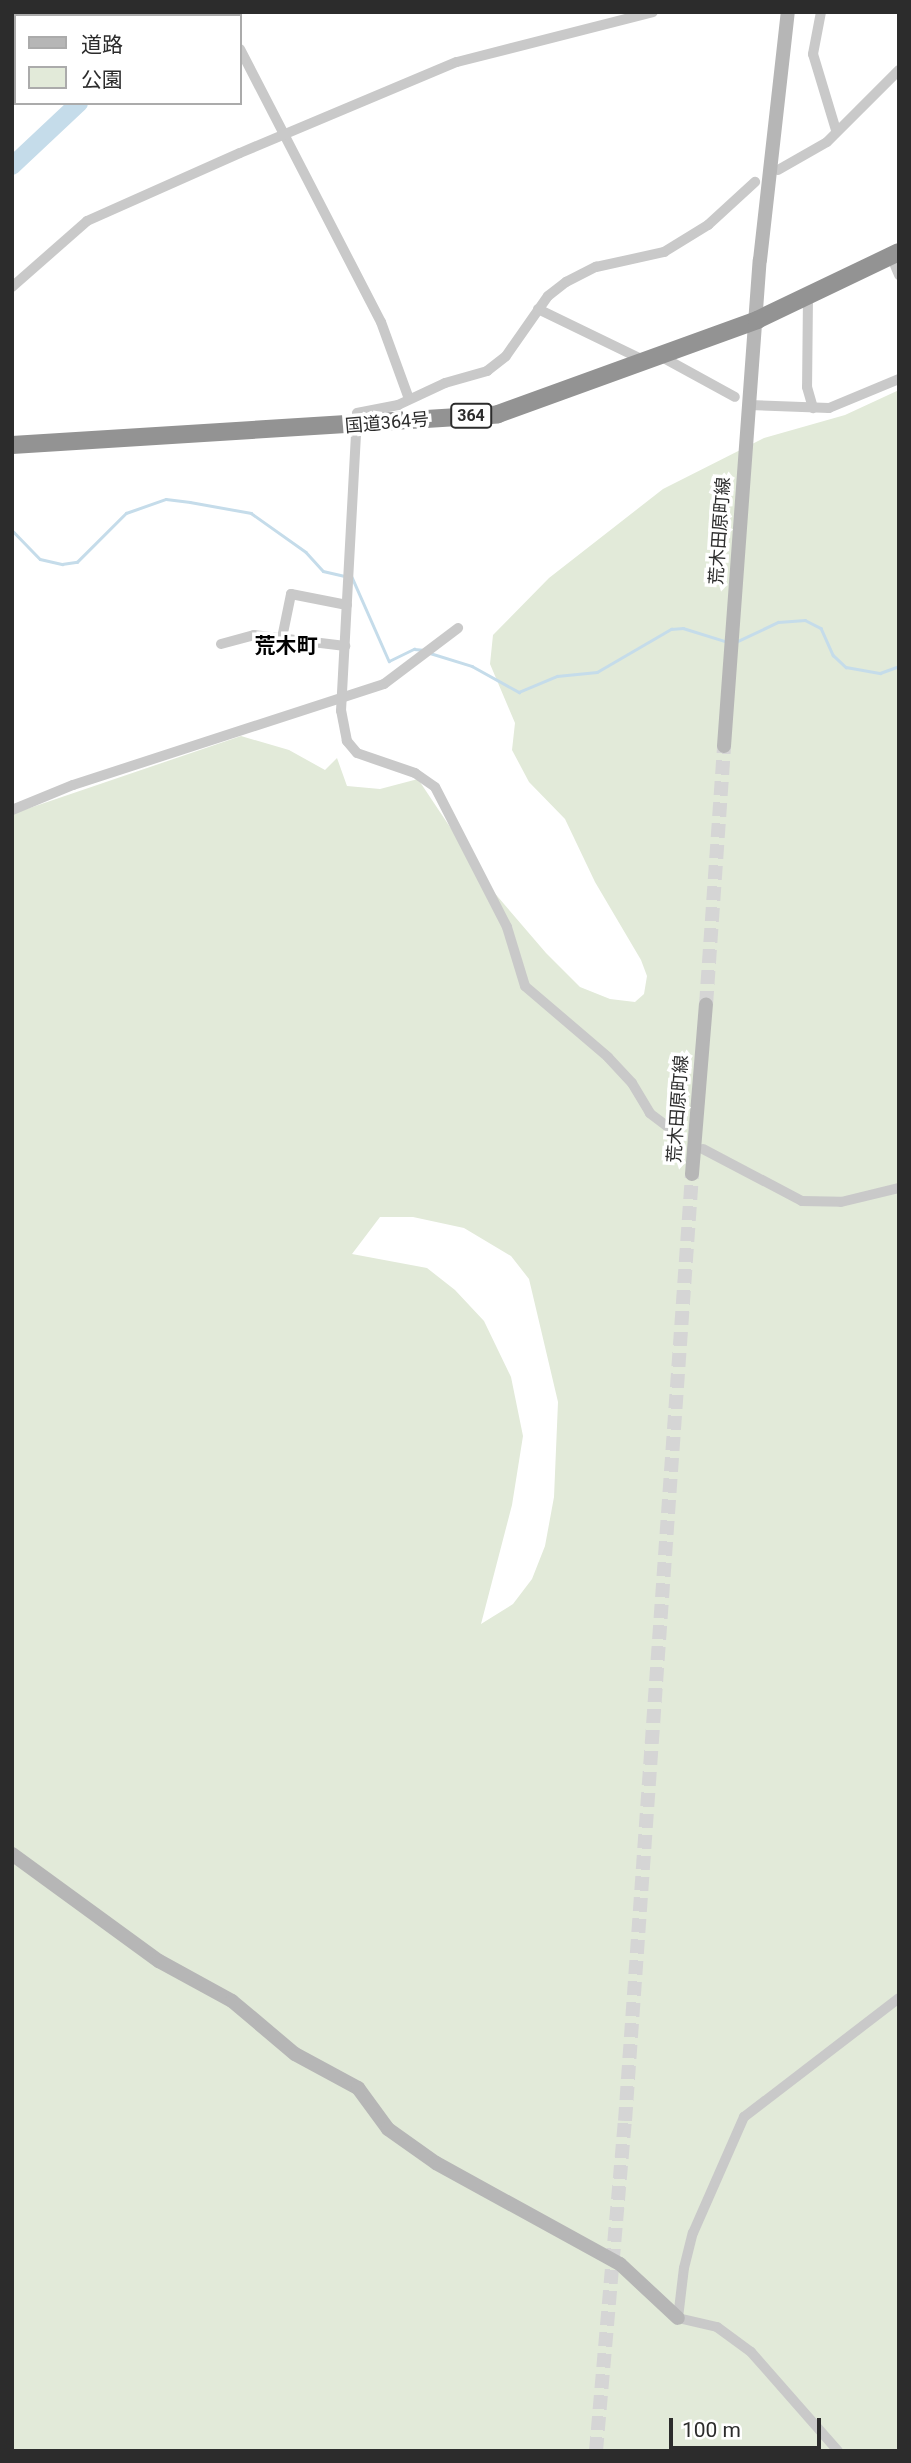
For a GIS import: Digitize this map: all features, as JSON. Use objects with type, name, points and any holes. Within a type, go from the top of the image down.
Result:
[{"type":"highway","name":"国道364号","points":[[12,445],[356,426],[498,414],[654,360],[757,320],[895,254]]},
{"type":"street","points":[[12,287],[87,221],[286,134],[457,62],[653,12]]},
{"type":"street","name":"荒木田原町線","points":[[724,746],[748,405],[771,141],[788,12]]},
{"type":"street","points":[[821,12],[813,54],[836,130]]},
{"type":"street","points":[[242,53],[381,322],[409,400]]},
{"type":"street","points":[[778,170],[812,155],[899,70]]},
{"type":"street","points":[[680,1136],[650,1113],[632,1083],[602,1050],[525,986],[508,927],[435,787],[427,779],[351,747],[341,724],[356,426],[361,411],[389,408],[500,362],[548,296],[580,274],[664,252],[688,239],[755,182]]},
{"type":"street","points":[[895,254],[899,275]]},
{"type":"street","points":[[808,296],[807,387],[813,408]]},
{"type":"street","points":[[538,309],[735,397]]},
{"type":"street","points":[[748,405],[829,408],[899,379]]},
{"type":"street","points":[[282,638],[291,594],[347,605]]},
{"type":"street","points":[[12,810],[73,785],[342,701],[400,675],[458,628]]},
{"type":"street","points":[[220,644],[254,635],[345,646]]},
{"type":"street","name":"荒木田原町線","points":[[692,1174],[706,1005]]},
{"type":"street","points":[[703,1149],[802,1201],[841,1202],[899,1188]]},
{"type":"street","points":[[12,1854],[148,1954],[232,2001],[295,2054],[358,2088],[388,2129],[436,2163],[620,2264],[678,2318],[717,2327],[751,2352],[838,2451]]},
{"type":"street","points":[[678,2318],[693,2233],[744,2117],[899,1998]]},
{"type":"green space","points":[[12,12],[148,12],[14,14],[12,86]]},
{"type":"green space","points":[[899,390],[899,2451],[12,2451],[12,814],[241,736],[289,750],[325,770],[337,758],[347,786],[380,789],[418,779],[492,890],[546,953],[580,987],[610,999],[635,1002],[644,994],[647,976],[641,960],[595,882],[565,819],[529,782],[512,750],[515,723],[490,664],[493,635],[549,578],[663,489],[764,438],[845,415]],"holes":[[[380,1217],[413,1217],[464,1228],[511,1256],[529,1279],[558,1402],[554,1497],[545,1546],[532,1579],[513,1604],[481,1624],[512,1505],[523,1436],[511,1377],[484,1321],[455,1290],[427,1268],[352,1254]]]},
{"type":"waterway","points":[[12,166],[77,105]]},
{"type":"waterway","points":[[12,530],[40,559],[62,564],[77,562],[126,513],[166,499],[190,502],[251,513],[306,552],[323,571],[345,576]]},
{"type":"waterway","points":[[352,577],[389,661],[414,649],[425,650]]},
{"type":"waterway","points":[[738,641],[778,622],[805,620],[821,628],[833,655],[846,667],[880,673],[899,666]]},
{"type":"waterway","points":[[430,653],[472,666],[519,692],[557,676],[597,672],[671,629],[683,628],[728,642]]},
{"type":"tunnel","points":[[706,1005],[724,746]]},
{"type":"tunnel","points":[[596,2451],[625,2121],[692,1174]]},
{"type":"district","name":"荒木町","points":[[286,646]]}]
